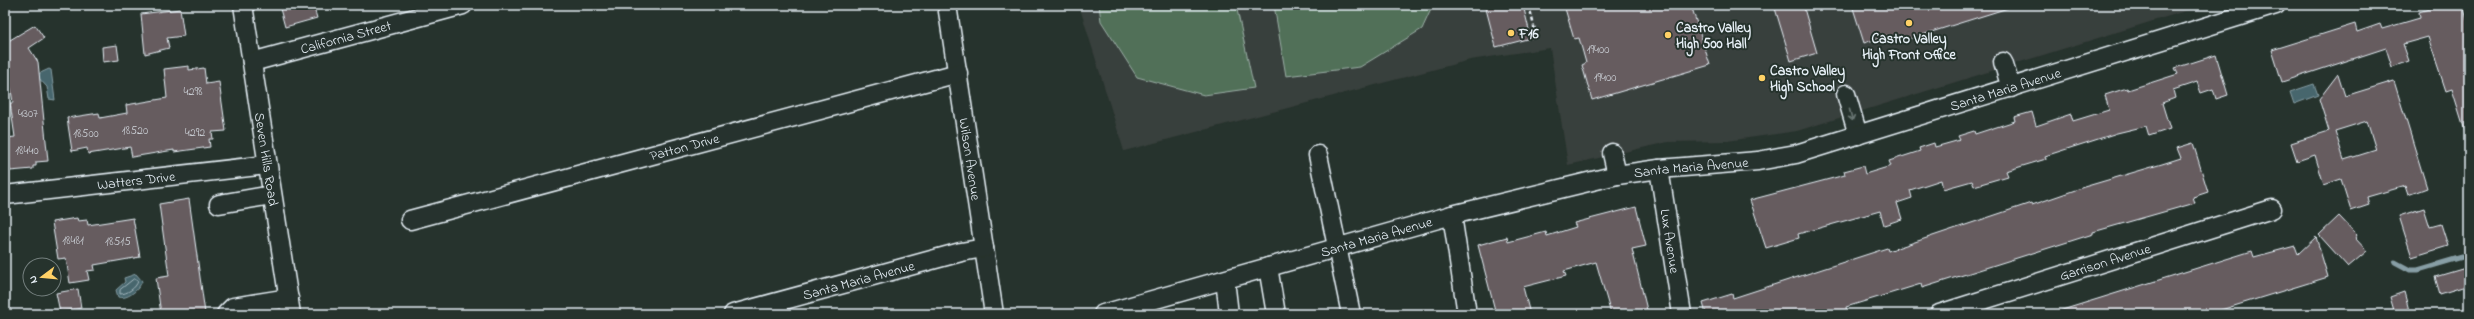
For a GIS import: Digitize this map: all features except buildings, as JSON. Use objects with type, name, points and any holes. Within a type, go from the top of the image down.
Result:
[{"type":"street","name":"Seven Hills Road","points":[[243,5],[290,306]]},
{"type":"street","name":"California Street","points":[[252,62],[463,5]]},
{"type":"street","name":"Wilson Avenue","points":[[947,5],[994,314]]},
{"type":"street","name":"Santa Maria Avenue","points":[[1103,314],[1168,294],[1225,280],[1452,215],[1617,175],[1659,169],[1758,161],[1796,154],[2011,88],[2120,52],[2233,11],[2276,5]]},
{"type":"street","points":[[2003,62],[2011,88]]},
{"type":"street","name":"Patton Drive","points":[[410,220],[958,73]]},
{"type":"street","points":[[1846,94],[1858,135]]},
{"type":"street","points":[[1612,153],[1617,175]]},
{"type":"street","points":[[1318,155],[1351,314]]},
{"type":"street","name":"Watters Drive","points":[[5,195],[267,165]]},
{"type":"street","name":"Lux Avenue","points":[[1659,169],[1682,314]]},
{"type":"street","points":[[219,204],[272,195]]},
{"type":"street","name":"Garrison Avenue","points":[[1939,314],[2272,209]]},
{"type":"street","points":[[1452,215],[1467,314]]},
{"type":"street","name":"Santa Maria Avenue","points":[[733,314],[984,248]]},
{"type":"street","points":[[1268,268],[1276,314]]},
{"type":"street","points":[[1225,280],[1229,314]]},
{"type":"street","points":[[226,314],[233,307],[290,306]]},
{"type":"path","points":[[1528,5],[1536,36]]},
{"type":"path","points":[[1832,5],[1833,8],[1843,5]]},
{"type":"shaded area","name":"Castro Valley High School","points":[[1079,5],[2197,5],[2195,8],[1797,131],[1727,141],[1668,142],[1568,165],[1550,48],[1470,60],[1124,151]]},
{"type":"green space","points":[[1099,5],[1236,5],[1254,88],[1204,95],[1137,77],[1101,21]]},
{"type":"green space","points":[[1274,5],[1433,5],[1422,29],[1360,67],[1286,76]]},
{"type":"water","points":[[49,69],[51,70],[55,100],[49,99],[47,87],[36,75]]},
{"type":"water","points":[[2314,84],[2318,95],[2294,104],[2290,92]]},
{"type":"water","points":[[136,274],[142,281],[138,288],[129,296],[121,298],[118,297],[116,290],[125,282],[124,278]]},
{"type":"waterway","points":[[2395,262],[2410,270],[2418,270],[2469,255]]},
{"type":"place","name":"Castro Valley High Front Office","points":[[1909,23]]},
{"type":"place","name":"F16","points":[[1511,33]]},
{"type":"place","name":"Castro Valley High 500 Hall","points":[[1668,35]]},
{"type":"place","name":"Castro Valley High School","points":[[1762,78]]}]
